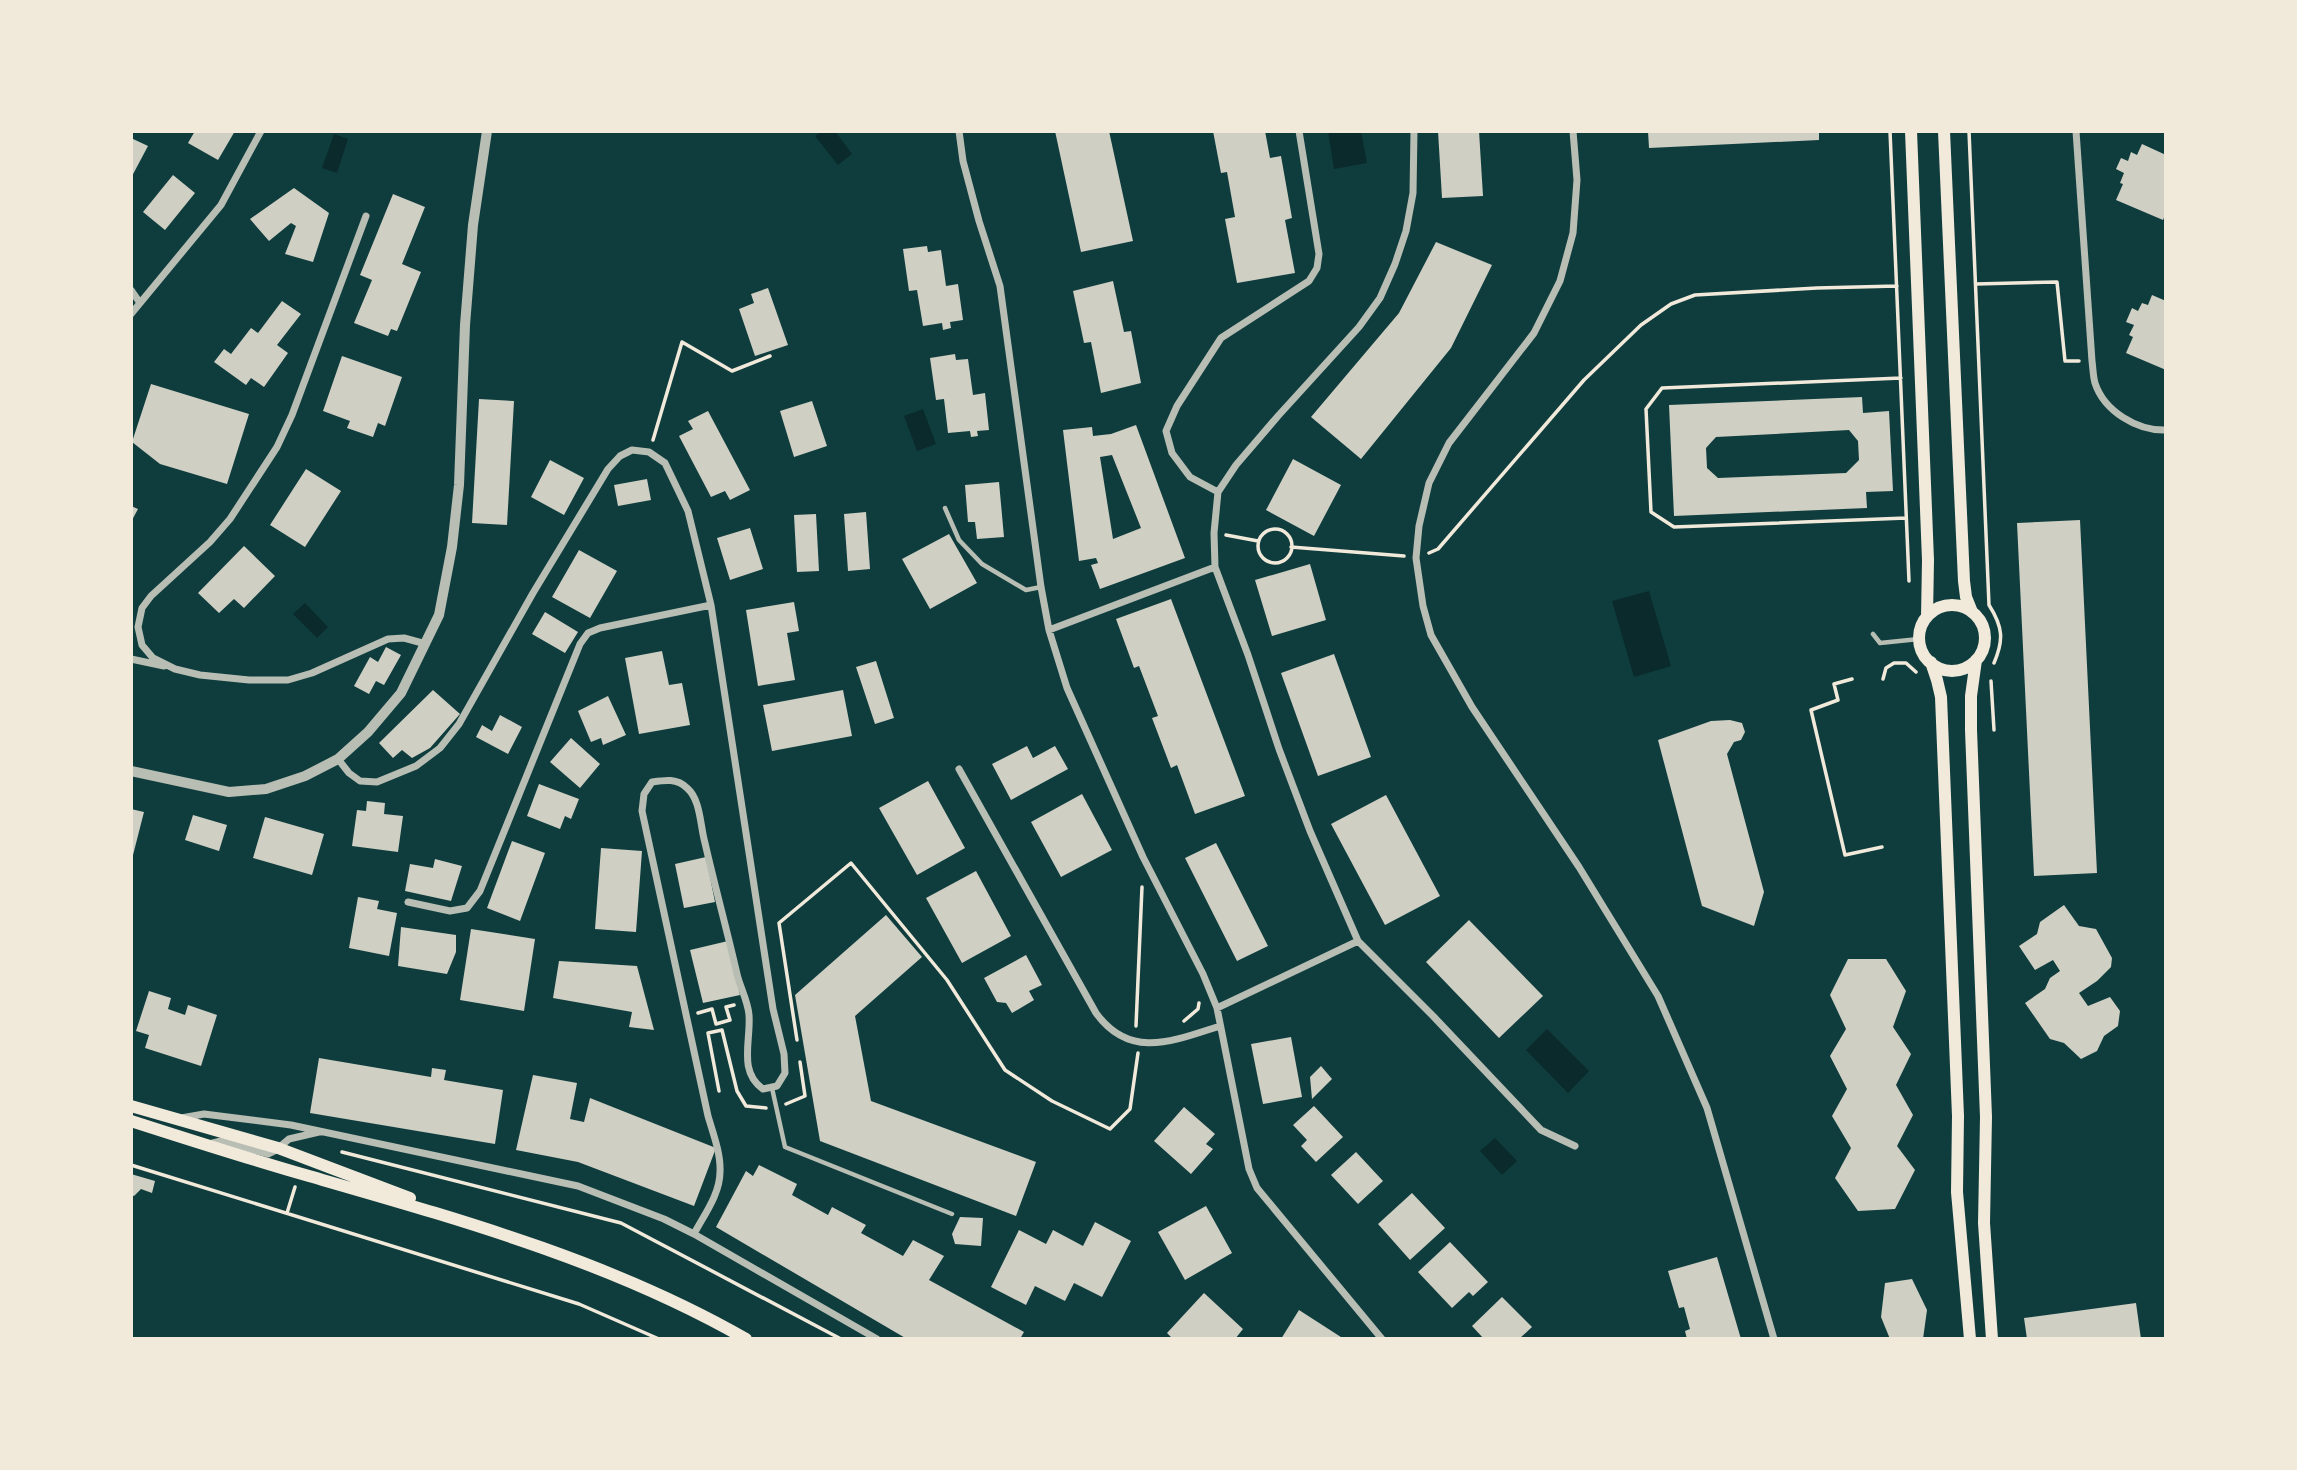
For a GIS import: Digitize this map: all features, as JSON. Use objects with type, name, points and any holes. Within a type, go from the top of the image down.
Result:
[{"type":"main road","points":[[1911,131],[1927,617]]},
{"type":"main road","points":[[1944,131],[1964,581],[1972,612]]},
{"type":"main road","points":[[1931,662],[1946,670],[1954,670],[1962,669],[1976,660],[1982,653],[1985,635],[1979,618],[1957,605],[1940,607],[1927,617],[1919,639],[1921,648],[1931,662],[1941,697],[1958,1116],[1957,1192],[1970,1339]]},
{"type":"main road","points":[[1976,660],[1971,696],[1971,730],[1986,1117],[1984,1223],[1992,1339]]},
{"type":"main road","points":[[131,1106],[282,1144],[469,1223]]},
{"type":"main road","points":[[131,1121],[469,1223],[578,1261],[653,1292],[746,1339]]},
{"type":"street","points":[[131,314],[221,205],[261,131]]},
{"type":"street","points":[[131,771],[229,792],[266,789],[305,776],[338,759],[368,732],[401,693],[439,615],[452,547],[459,485],[465,325],[472,238],[487,131]]},
{"type":"street","points":[[959,131],[963,161],[1000,286],[1041,587],[1049,630],[1067,688],[1143,857],[1203,974],[1217,1008],[1249,1169],[1257,1188],[1382,1339]]},
{"type":"street","points":[[1219,492],[1190,477],[1172,453],[1166,431],[1177,406],[1221,338],[1309,281],[1317,268],[1319,254],[1299,131]]},
{"type":"street","points":[[1414,131],[1413,193],[1406,231],[1380,298],[1359,327],[1236,465],[1219,492],[1214,533],[1215,567],[1310,831],[1358,941],[1541,1130],[1575,1146]]},
{"type":"street","points":[[1573,131],[1577,180],[1573,233],[1560,281],[1534,333],[1449,443],[1429,483],[1419,526],[1416,558],[1423,606],[1431,635],[1472,707],[1579,867],[1658,996],[1707,1108],[1774,1339]]},
{"type":"street","points":[[2076,131],[2096,385],[2110,406],[2131,423],[2166,430]]},
{"type":"street","points":[[175,669],[153,658],[142,645],[138,627],[142,608],[230,519],[277,447],[292,415],[366,216]]},
{"type":"street","points":[[131,290],[140,303]]},
{"type":"street","points":[[338,759],[348,773],[360,781],[377,782],[416,766],[440,748],[459,724],[533,593],[608,469],[620,456],[632,450],[649,452],[665,463],[688,511],[711,605],[785,1073],[777,1086],[764,1089],[754,1083],[750,1075],[749,1012],[701,829],[698,808],[689,789],[676,781],[667,779],[652,782],[643,794],[642,811],[720,1172],[715,1194],[694,1234]]},
{"type":"street","points":[[1049,630],[1215,567]]},
{"type":"street","points":[[408,902],[450,911],[467,908],[480,891],[580,644],[588,633],[600,628],[711,605]]},
{"type":"street","points":[[131,659],[201,675],[288,680],[312,673],[388,639],[404,638],[426,644]]},
{"type":"street","points":[[959,769],[1096,1013],[1107,1028],[1121,1037],[1146,1043],[1168,1041],[1220,1026]]},
{"type":"street","points":[[1217,1008],[1358,941]]},
{"type":"street","points":[[177,1119],[204,1114],[276,1123],[578,1185],[664,1219],[694,1234],[877,1339]]},
{"type":"street","points":[[276,1123],[285,1132],[282,1144]]},
{"type":"street","points":[[205,1145],[221,1141],[268,1153],[295,1136],[322,1132]]},
{"type":"lane","points":[[945,508],[959,540],[982,564],[1026,590],[1041,587]]},
{"type":"lane","points":[[1873,634],[1880,643],[1919,639]]},
{"type":"lane","points":[[772,1088],[785,1147],[952,1214]]},
{"type":"path","points":[[1890,131],[1910,585]]},
{"type":"path","points":[[1969,131],[1989,605],[1999,620],[2001,636],[2000,649],[1993,665]]},
{"type":"path","points":[[1976,284],[2057,282],[2065,361],[2092,360]]},
{"type":"path","points":[[1291,547],[1416,558],[1438,549],[1584,380],[1641,326],[1671,304],[1695,295],[1897,286]]},
{"type":"path","points":[[649,452],[681,342],[732,370],[770,356]]},
{"type":"path","points":[[1901,378],[1662,388],[1646,409],[1651,512],[1674,527],[1906,518]]},
{"type":"path","points":[[1277,529],[1288,536],[1291,547],[1289,555],[1285,559],[1272,562],[1261,555],[1258,541],[1264,532],[1277,529]]},
{"type":"path","points":[[1214,533],[1258,541]]},
{"type":"path","points":[[1883,679],[1886,668],[1894,663],[1906,663],[1920,678]]},
{"type":"path","points":[[1990,674],[1994,730]]},
{"type":"path","points":[[1852,678],[1834,684],[1838,700],[1811,710],[1845,855],[1882,847]]},
{"type":"path","points":[[797,1043],[779,923],[851,863],[947,980],[1005,1070],[1052,1101],[1110,1129],[1130,1109],[1139,1052]]},
{"type":"path","points":[[1136,1031],[1142,878],[1148,890]]},
{"type":"path","points":[[1177,1026],[1198,1009],[1200,997]]},
{"type":"path","points":[[690,1030],[701,1027],[698,1013],[712,1009],[716,1024],[730,1020],[726,1007],[746,1002]]},
{"type":"path","points":[[720,1100],[708,1033],[722,1030],[737,1091],[746,1106],[777,1109],[805,1096],[799,1056]]},
{"type":"path","points":[[339,1151],[621,1223],[841,1339]]},
{"type":"path","points":[[131,1165],[579,1304],[659,1339]]},
{"type":"path","points":[[287,1213],[298,1173]]},
{"type":"water","points":[[822,131],[835,131],[852,154],[838,165],[815,136]]},
{"type":"water","points":[[1328,131],[1361,131],[1367,163],[1334,169]]},
{"type":"water","points":[[334,134],[348,139],[337,173],[322,168]]},
{"type":"water","points":[[923,409],[936,444],[917,451],[904,416]]},
{"type":"water","points":[[1649,591],[1671,666],[1634,677],[1612,601]]},
{"type":"water","points":[[305,603],[328,627],[317,638],[293,614]]},
{"type":"water","points":[[1547,1029],[1589,1071],[1568,1093],[1526,1050]]},
{"type":"water","points":[[1495,1138],[1517,1161],[1502,1175],[1480,1151]]},
{"type":"building","points":[[195,131],[235,131],[218,160],[188,143]]},
{"type":"building","points":[[1055,131],[1109,131],[1133,241],[1081,252]]},
{"type":"building","points":[[1213,131],[1265,131],[1270,158],[1281,156],[1292,218],[1285,220],[1295,273],[1237,283],[1225,219],[1235,217],[1227,172],[1221,173]]},
{"type":"building","points":[[1438,131],[1479,131],[1483,196],[1442,198]]},
{"type":"building","points":[[1648,131],[1819,131],[1819,140],[1649,148]]},
{"type":"building","points":[[131,138],[148,146],[131,178]]},
{"type":"building","points":[[2142,144],[2166,155],[2166,213],[2163,220],[2116,200],[2123,184],[2120,183],[2124,173],[2116,169],[2121,158],[2128,161],[2131,152],[2137,155]]},
{"type":"building","points":[[173,175],[195,193],[165,230],[143,212]]},
{"type":"building","points":[[294,188],[329,213],[313,262],[285,254],[296,226],[291,223],[269,241],[250,219]]},
{"type":"building","points":[[393,194],[425,207],[402,264],[421,272],[397,331],[391,329],[388,336],[354,323],[372,280],[360,275]]},
{"type":"building","points":[[1436,242],[1492,265],[1451,348],[1361,459],[1311,417],[1399,313]]},
{"type":"building","points":[[927,246],[928,252],[941,250],[946,286],[958,284],[963,320],[950,322],[951,328],[943,330],[942,323],[923,326],[917,290],[909,291],[903,249]]},
{"type":"building","points":[[1113,281],[1124,332],[1131,331],[1141,383],[1101,393],[1091,342],[1084,343],[1073,291]]},
{"type":"building","points":[[768,288],[788,345],[755,356],[739,309],[754,303],[751,294]]},
{"type":"building","points":[[2152,295],[2166,301],[2166,370],[2126,353],[2133,337],[2129,335],[2134,325],[2126,322],[2132,308],[2138,311],[2142,303],[2148,305]]},
{"type":"building","points":[[282,301],[301,314],[277,345],[288,353],[264,387],[251,378],[246,385],[214,362],[224,349],[231,354],[251,328],[258,333]]},
{"type":"building","points":[[955,354],[956,360],[968,359],[973,395],[985,393],[989,430],[977,431],[978,436],[971,437],[970,431],[948,433],[944,399],[936,400],[930,358]]},
{"type":"building","points":[[342,356],[402,377],[385,426],[378,423],[373,437],[347,428],[350,421],[323,411]]},
{"type":"building","points":[[151,384],[249,414],[227,484],[160,464],[132,442]]},
{"type":"building","points":[[1862,397],[1863,413],[1889,411],[1893,491],[1866,492],[1867,508],[1674,516],[1669,405]],"holes":[[[1849,430],[1858,441],[1859,460],[1846,473],[1718,478],[1707,468],[1706,448],[1716,437]]]},
{"type":"building","points":[[479,399],[514,401],[507,525],[472,523]]},
{"type":"building","points":[[812,401],[827,446],[794,457],[780,411]]},
{"type":"building","points":[[708,411],[750,490],[730,500],[725,491],[711,497],[679,436],[693,429],[688,421]]},
{"type":"building","points":[[1136,425],[1185,558],[1100,589],[1091,565],[1098,563],[1096,558],[1079,561],[1063,430],[1092,427],[1093,436],[1111,434]],"holes":[[[1112,455],[1141,528],[1113,539],[1100,457]]]},
{"type":"building","points":[[1293,459],[1341,485],[1314,536],[1266,510]]},
{"type":"building","points":[[550,460],[584,478],[564,515],[531,497]]},
{"type":"building","points":[[306,469],[341,491],[305,547],[270,525]]},
{"type":"building","points":[[647,479],[651,500],[618,506],[614,485]]},
{"type":"building","points":[[999,482],[1004,537],[977,539],[975,522],[968,522],[965,485]]},
{"type":"building","points":[[131,506],[138,509],[131,522]]},
{"type":"building","points":[[866,512],[870,569],[848,571],[844,514]]},
{"type":"building","points":[[816,514],[819,571],[797,572],[794,515]]},
{"type":"building","points":[[2080,520],[2097,873],[2034,876],[2017,523]]},
{"type":"building","points":[[750,528],[763,569],[730,580],[717,538]]},
{"type":"building","points":[[949,534],[977,583],[930,609],[902,559]]},
{"type":"building","points":[[244,546],[275,576],[244,608],[234,599],[219,613],[198,593]]},
{"type":"building","points":[[579,550],[617,571],[590,618],[552,597]]},
{"type":"building","points":[[1310,564],[1326,620],[1272,636],[1255,580]]},
{"type":"building","points":[[1171,599],[1245,796],[1195,814],[1177,765],[1171,768],[1152,718],[1158,716],[1139,666],[1134,668],[1116,619]]},
{"type":"building","points":[[794,602],[799,631],[787,633],[795,680],[758,686],[746,610]]},
{"type":"building","points":[[545,612],[578,632],[565,653],[532,634]]},
{"type":"building","points":[[386,647],[401,655],[384,685],[376,681],[369,694],[354,686],[370,657],[378,662]]},
{"type":"building","points":[[662,651],[669,685],[682,683],[690,725],[639,734],[625,658]]},
{"type":"building","points":[[1334,654],[1371,757],[1318,776],[1281,673]]},
{"type":"building","points":[[876,661],[894,718],[875,724],[856,667]]},
{"type":"building","points":[[433,690],[460,714],[430,748],[412,758],[402,750],[393,758],[379,743]]},
{"type":"building","points":[[843,690],[852,736],[772,751],[763,705]]},
{"type":"building","points":[[608,696],[626,735],[603,745],[601,738],[591,742],[578,711]]},
{"type":"building","points":[[500,715],[522,727],[508,754],[476,737],[482,725],[492,731]]},
{"type":"building","points":[[1730,720],[1742,723],[1745,732],[1741,740],[1734,742],[1727,754],[1764,892],[1754,926],[1702,906],[1658,740],[1711,721]]},
{"type":"building","points":[[571,738],[600,764],[580,788],[550,762]]},
{"type":"building","points":[[1027,746],[1033,758],[1055,746],[1068,769],[1011,800],[992,764]]},
{"type":"building","points":[[928,781],[965,848],[917,875],[879,808]]},
{"type":"building","points":[[539,784],[579,799],[571,819],[565,816],[560,829],[527,816]]},
{"type":"building","points":[[1082,794],[1112,850],[1061,877],[1031,822]]},
{"type":"building","points":[[1386,795],[1440,896],[1385,925],[1331,824]]},
{"type":"building","points":[[367,801],[385,803],[384,814],[403,816],[398,852],[352,846],[357,810],[366,811]]},
{"type":"building","points":[[131,809],[144,812],[132,859],[131,858]]},
{"type":"building","points":[[193,815],[227,825],[219,851],[185,840]]},
{"type":"building","points":[[265,817],[324,834],[312,875],[253,858]]},
{"type":"building","points":[[512,841],[545,853],[520,921],[487,908]]},
{"type":"building","points":[[1216,843],[1268,946],[1237,961],[1185,858]]},
{"type":"building","points":[[601,848],[642,851],[636,932],[595,929]]},
{"type":"building","points":[[706,857],[715,902],[684,908],[675,864]]},
{"type":"building","points":[[435,859],[462,866],[451,901],[405,891],[410,864],[433,868]]},
{"type":"building","points":[[976,871],[1011,936],[962,963],[926,898]]},
{"type":"building","points":[[358,897],[379,901],[377,909],[397,913],[389,956],[349,948]]},
{"type":"building","points":[[2064,905],[2079,926],[2096,929],[2112,958],[2111,967],[2079,993],[2088,1006],[2110,997],[2120,1011],[2118,1026],[2104,1036],[2097,1051],[2081,1059],[2064,1043],[2050,1039],[2025,1003],[2045,989],[2050,978],[2060,971],[2053,960],[2035,970],[2019,946],[2037,934],[2040,922]]},
{"type":"building","points":[[886,915],[922,957],[855,1016],[871,1101],[1036,1162],[1016,1216],[820,1141],[795,995]]},
{"type":"building","points":[[1469,920],[1543,996],[1499,1038],[1426,962]]},
{"type":"building","points":[[401,927],[456,935],[456,952],[447,974],[398,966]]},
{"type":"building","points":[[471,929],[535,939],[524,1011],[460,1000]]},
{"type":"building","points":[[728,941],[740,995],[703,1003],[690,950]]},
{"type":"building","points":[[1026,955],[1042,985],[1029,991],[1034,1000],[1012,1013],[1006,1003],[997,1002],[984,978]]},
{"type":"building","points":[[1848,959],[1886,959],[1906,991],[1893,1027],[1911,1054],[1896,1085],[1913,1115],[1897,1146],[1915,1170],[1895,1209],[1858,1211],[1835,1178],[1851,1148],[1832,1116],[1847,1089],[1830,1056],[1846,1029],[1830,995]]},
{"type":"building","points":[[559,961],[637,966],[654,1030],[629,1027],[632,1012],[553,998]]},
{"type":"building","points":[[149,991],[171,998],[168,1009],[185,1015],[188,1005],[217,1015],[201,1066],[145,1048],[149,1035],[136,1031]]},
{"type":"building","points":[[1291,1037],[1302,1097],[1263,1104],[1251,1044]]},
{"type":"building","points":[[319,1058],[431,1077],[432,1068],[446,1070],[444,1080],[503,1090],[495,1144],[310,1113]]},
{"type":"building","points":[[1321,1066],[1332,1079],[1312,1099],[1310,1077]]},
{"type":"building","points":[[533,1075],[577,1083],[570,1119],[584,1122],[590,1098],[716,1148],[694,1206],[578,1162],[516,1150]]},
{"type":"building","points":[[1314,1106],[1343,1137],[1316,1162],[1301,1146],[1307,1140],[1293,1125]]},
{"type":"building","points":[[1184,1107],[1215,1134],[1206,1144],[1213,1149],[1191,1174],[1154,1141]]},
{"type":"building","points":[[1356,1152],[1383,1181],[1358,1204],[1331,1175]]},
{"type":"building","points":[[759,1165],[797,1184],[792,1195],[828,1215],[832,1207],[866,1225],[861,1233],[903,1256],[913,1240],[944,1256],[929,1280],[1024,1332],[1020,1339],[907,1339],[716,1227],[746,1171],[753,1176]]},
{"type":"building","points":[[131,1174],[155,1181],[152,1193],[141,1189],[134,1196],[131,1195]]},
{"type":"building","points":[[1412,1193],[1445,1228],[1410,1260],[1378,1224]]},
{"type":"building","points":[[1206,1206],[1232,1253],[1185,1280],[1158,1232]]},
{"type":"building","points":[[960,1217],[983,1218],[981,1246],[955,1244],[952,1234]]},
{"type":"building","points":[[1095,1222],[1131,1241],[1102,1297],[1074,1283],[1065,1301],[1035,1286],[1026,1305],[991,1287],[1019,1230],[1046,1244],[1053,1230],[1083,1246]]},
{"type":"building","points":[[1450,1242],[1488,1282],[1473,1296],[1469,1292],[1452,1308],[1418,1272]]},
{"type":"building","points":[[1717,1257],[1741,1339],[1687,1339],[1685,1331],[1690,1329],[1684,1307],[1679,1308],[1668,1271]]},
{"type":"building","points":[[1912,1279],[1927,1310],[1923,1339],[1890,1339],[1881,1317],[1885,1283]]},
{"type":"building","points":[[1204,1293],[1243,1329],[1235,1339],[1173,1339],[1167,1333]]},
{"type":"building","points":[[1502,1297],[1532,1327],[1519,1339],[1484,1339],[1472,1326]]},
{"type":"building","points":[[2136,1303],[2141,1339],[2027,1339],[2024,1318]]},
{"type":"building","points":[[1299,1310],[1344,1339],[1281,1339]]}]
